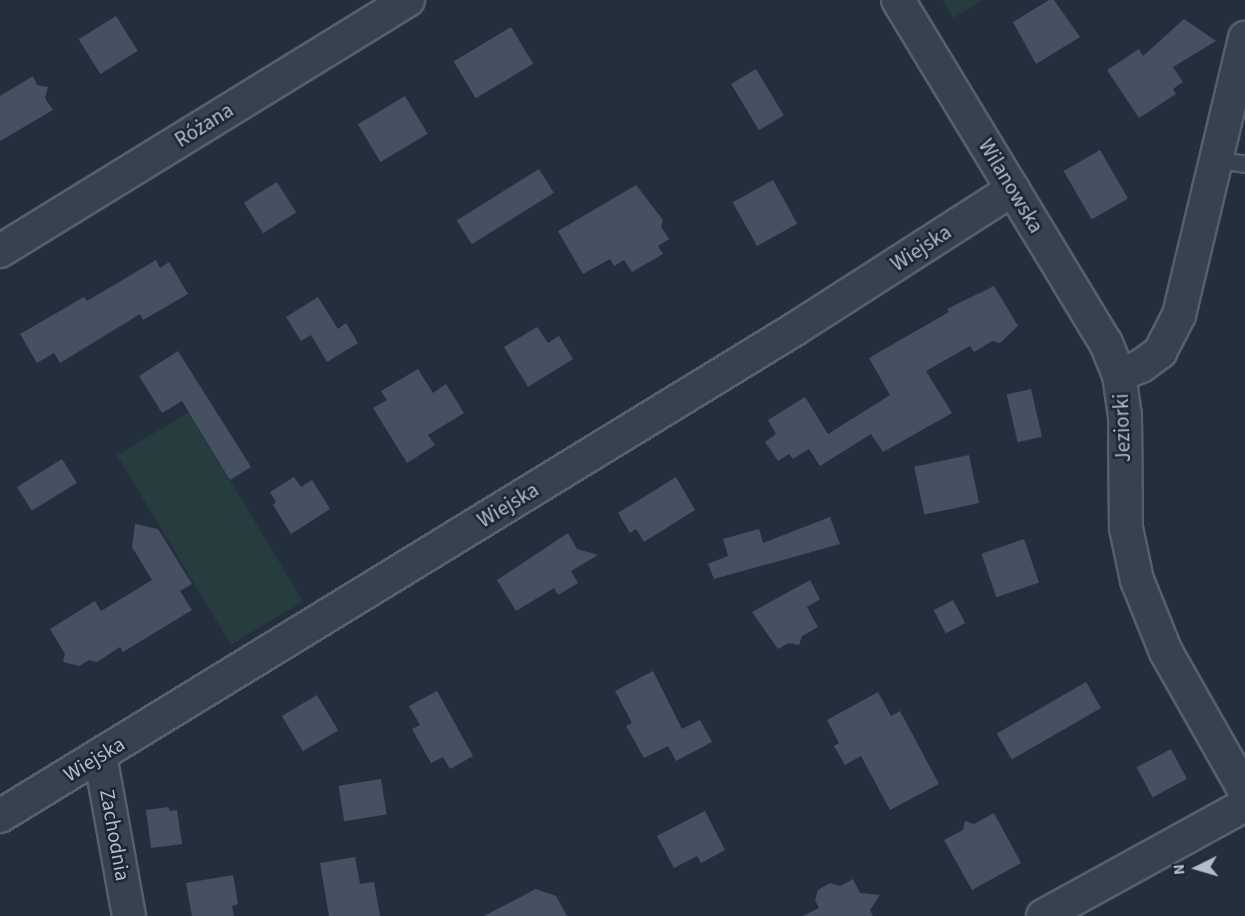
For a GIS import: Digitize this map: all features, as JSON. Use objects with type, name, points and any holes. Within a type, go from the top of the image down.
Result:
[{"type":"street","name":"Różana","points":[[0,250],[408,0]]},
{"type":"street","name":"Wilanowska","points":[[898,0],[1107,343],[1119,375]]},
{"type":"street","name":"Jeziorki","points":[[1245,38],[1231,162],[1171,335],[1160,352],[1141,366],[1119,375],[1125,416],[1126,528],[1137,580],[1166,652],[1245,791]]},
{"type":"street","name":"Wiejska","points":[[0,816],[795,329],[1013,189]]},
{"type":"street","name":"Zachodnia","points":[[100,755],[129,916]]},
{"type":"street","points":[[1043,916],[1245,805]]},
{"type":"green space","points":[[942,0],[983,0],[953,18]]},
{"type":"green space","points":[[189,412],[303,601],[231,645],[117,455]]},
{"type":"building","points":[[1049,0],[1054,0],[1080,37],[1036,64],[1013,22]]},
{"type":"building","points":[[116,16],[138,51],[100,74],[79,39]]},
{"type":"building","points":[[1184,19],[1216,41],[1173,67],[1183,82],[1173,89],[1176,94],[1139,118],[1107,70],[1139,49],[1143,56]]},
{"type":"building","points":[[511,27],[533,64],[476,98],[454,62]]},
{"type":"building","points":[[756,69],[784,115],[759,130],[731,84]]},
{"type":"building","points":[[33,76],[37,85],[48,87],[45,98],[53,110],[0,141],[0,96]]},
{"type":"building","points":[[405,96],[428,134],[381,162],[358,124]]},
{"type":"building","points":[[1100,150],[1128,198],[1092,219],[1064,171]]},
{"type":"building","points":[[539,169],[554,193],[472,244],[457,220]]},
{"type":"building","points":[[773,180],[797,224],[757,246],[733,202]]},
{"type":"building","points":[[277,182],[296,213],[263,233],[244,203]]},
{"type":"building","points":[[636,185],[663,220],[661,227],[669,239],[658,246],[663,254],[632,272],[624,260],[614,266],[610,259],[583,274],[558,231]]},
{"type":"building","points":[[156,260],[160,268],[169,262],[188,294],[143,320],[140,314],[60,363],[54,353],[37,363],[20,334],[84,297],[87,301]]},
{"type":"building","points":[[994,286],[1018,326],[1000,343],[992,341],[974,352],[970,346],[926,371],[952,413],[883,452],[871,434],[820,466],[809,449],[793,459],[789,454],[778,461],[765,442],[776,434],[768,420],[805,397],[828,434],[890,395],[869,358],[949,312],[947,309]]},
{"type":"building","points":[[318,297],[338,329],[346,323],[358,343],[327,362],[311,335],[301,341],[286,317]]},
{"type":"building","points":[[537,327],[548,343],[559,336],[573,359],[528,387],[504,347]]},
{"type":"building","points":[[178,351],[251,467],[230,480],[182,401],[162,413],[139,376]]},
{"type":"building","points":[[418,369],[433,393],[446,384],[464,413],[428,435],[435,445],[407,463],[373,408],[387,400],[381,391]]},
{"type":"building","points":[[1031,389],[1042,437],[1018,442],[1007,395]]},
{"type":"building","points":[[969,455],[979,503],[924,515],[914,467]]},
{"type":"building","points":[[62,459],[77,483],[32,511],[17,487]]},
{"type":"building","points":[[294,477],[301,487],[312,480],[330,509],[291,534],[273,505],[276,502],[270,492]]},
{"type":"building","points":[[676,477],[695,510],[644,542],[636,529],[630,533],[618,513]]},
{"type":"building","points":[[830,517],[840,544],[714,579],[708,564],[728,556],[723,539],[759,529],[763,543]]},
{"type":"building","points":[[135,524],[158,529],[192,584],[180,591],[192,610],[123,652],[120,647],[97,662],[89,660],[79,666],[63,662],[65,654],[50,629],[95,601],[101,611],[152,580],[132,547]]},
{"type":"building","points":[[568,533],[577,549],[598,555],[571,571],[578,583],[558,595],[554,588],[516,611],[497,580]]},
{"type":"building","points":[[1024,539],[1039,582],[996,597],[981,554]]},
{"type":"building","points":[[810,580],[820,599],[807,607],[818,627],[802,636],[799,645],[789,643],[778,649],[752,612]]},
{"type":"building","points":[[953,600],[965,623],[946,633],[934,610]]},
{"type":"building","points":[[653,671],[682,729],[700,720],[712,742],[676,761],[668,746],[644,758],[626,726],[632,723],[615,691]]},
{"type":"building","points":[[1086,682],[1101,708],[1012,759],[997,734]]},
{"type":"building","points":[[437,691],[473,756],[450,769],[443,757],[431,763],[412,729],[420,725],[409,706]]},
{"type":"building","points":[[878,692],[891,716],[900,711],[939,784],[890,810],[861,756],[845,765],[834,746],[839,743],[827,720]]},
{"type":"building","points":[[317,695],[338,730],[303,751],[282,716]]},
{"type":"building","points":[[1171,749],[1187,779],[1153,797],[1137,767]]},
{"type":"building","points":[[381,779],[387,815],[344,821],[339,786]]},
{"type":"building","points":[[168,807],[170,811],[177,810],[182,844],[151,848],[146,810]]},
{"type":"building","points":[[705,811],[725,850],[701,863],[697,856],[674,868],[657,836]]},
{"type":"building","points":[[994,813],[1021,863],[972,890],[944,840],[963,830],[965,821],[974,824]]},
{"type":"building","points":[[355,857],[360,884],[374,882],[380,916],[329,916],[320,863]]},
{"type":"building","points":[[233,875],[238,904],[232,906],[234,916],[192,916],[186,883]]},
{"type":"building","points":[[853,879],[860,893],[880,895],[870,910],[873,916],[803,916],[819,908],[815,900],[818,890],[830,883],[840,886]]},
{"type":"building","points":[[536,889],[556,896],[567,916],[484,916]]}]
